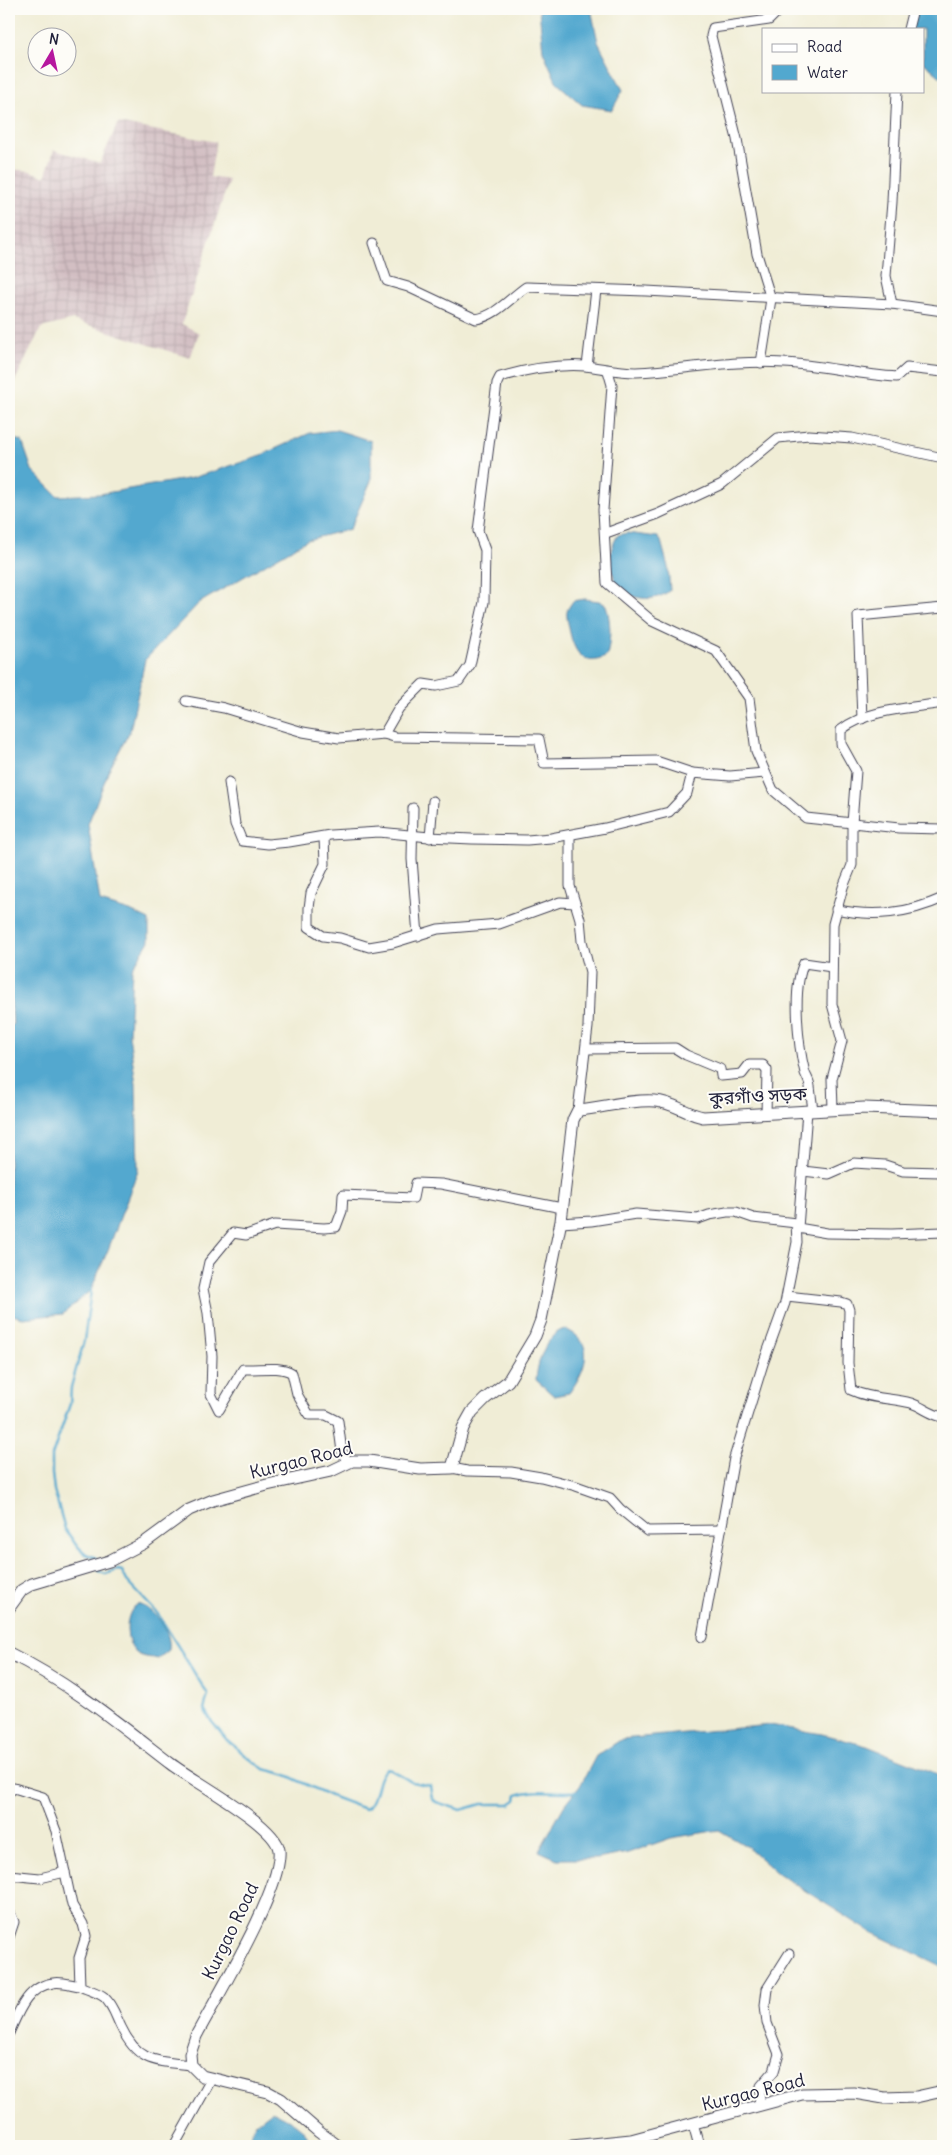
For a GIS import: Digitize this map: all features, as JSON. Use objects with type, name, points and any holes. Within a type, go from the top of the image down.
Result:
[{"type":"street","points":[[761,363],[771,299],[757,254],[738,139],[711,36],[713,28],[769,20],[780,9]]},
{"type":"street","points":[[908,28],[913,9]]},
{"type":"street","points":[[892,304],[886,276],[892,202],[897,92]]},
{"type":"street","points":[[374,243],[387,281],[408,287],[456,308],[470,318],[482,318],[496,312],[526,287],[646,291],[892,304],[943,311]]},
{"type":"street","points":[[587,366],[596,290]]},
{"type":"street","points":[[384,734],[399,708],[423,684],[436,686],[460,681],[470,665],[484,602],[485,550],[478,531],[497,383],[500,377],[527,370],[587,366],[608,371],[644,371],[721,362],[784,362],[897,377],[907,368],[943,372]]},
{"type":"street","points":[[608,371],[612,385],[603,510],[606,533],[607,583],[652,622],[716,651],[749,698],[756,751],[773,790],[806,818],[898,828],[943,829]]},
{"type":"street","points":[[606,533],[666,510],[722,484],[778,438],[809,435],[852,438],[943,458]]},
{"type":"street","points":[[862,720],[858,616],[943,608]]},
{"type":"street","points":[[186,702],[224,708],[312,733],[339,738],[384,734],[394,737],[539,739],[544,763],[656,761],[692,774],[730,776],[765,773]]},
{"type":"street","points":[[833,1109],[832,1079],[842,1041],[832,1004],[833,924],[836,909],[852,865],[852,823],[856,771],[841,744],[841,730],[850,723],[881,714],[943,703]]},
{"type":"street","points":[[229,782],[235,824],[242,841],[268,844],[324,836],[379,832],[430,838],[527,840],[570,835],[669,812],[688,793],[692,774]]},
{"type":"street","points":[[430,838],[433,801]]},
{"type":"street","points":[[412,808],[412,859],[418,936]]},
{"type":"street","points":[[570,835],[570,886],[590,972],[586,1050],[578,1110],[573,1120],[560,1223],[544,1309],[535,1336],[508,1381],[472,1412],[463,1428],[452,1468],[467,1471],[511,1472],[576,1486],[610,1498],[620,1509],[647,1531],[721,1530]]},
{"type":"street","points":[[324,836],[325,864],[311,893],[309,908],[309,927],[322,936],[340,938],[369,947],[418,936],[438,929],[499,924],[560,902],[575,903]]},
{"type":"street","points":[[836,909],[868,915],[889,913],[927,905],[943,898]]},
{"type":"street","points":[[702,1637],[734,1458],[763,1364],[787,1296],[798,1242],[810,1111],[810,1085],[805,1072],[798,1028],[796,991],[798,974],[804,963],[832,967]]},
{"type":"street","points":[[586,1050],[675,1048],[686,1055],[720,1069],[721,1076],[742,1074],[749,1065],[763,1065],[767,1070],[766,1114]]},
{"type":"street","name":"কুরগাঁও সড়ক","points":[[578,1110],[655,1100],[669,1103],[695,1116],[703,1117],[864,1108],[943,1111]]},
{"type":"street","points":[[803,1172],[829,1174],[854,1163],[885,1165],[903,1171],[940,1172],[943,1175]]},
{"type":"street","points":[[348,1463],[342,1452],[338,1421],[326,1415],[309,1415],[297,1394],[292,1373],[283,1368],[243,1369],[220,1410],[211,1394],[212,1356],[208,1313],[203,1289],[209,1262],[232,1233],[246,1235],[275,1225],[336,1227],[342,1211],[344,1194],[413,1198],[416,1183],[441,1184],[562,1208]]},
{"type":"street","points":[[560,1223],[591,1221],[636,1214],[698,1219],[710,1215],[736,1212],[752,1218],[796,1223],[798,1228]]},
{"type":"street","points":[[798,1228],[827,1233],[892,1234],[943,1232]]},
{"type":"street","points":[[787,1296],[848,1304],[850,1310],[848,1363],[851,1390],[862,1395],[913,1404],[936,1416],[943,1417]]},
{"type":"street","name":"Kurgao Road","points":[[9,1608],[22,1590],[32,1584],[109,1561],[144,1543],[189,1510],[213,1500],[267,1485],[330,1471],[348,1463],[369,1462],[420,1469],[452,1468]]},
{"type":"street","name":"Kurgao Road","points":[[9,1653],[60,1681],[172,1765],[231,1804],[264,1829],[277,1843],[279,1851],[278,1862],[262,1912],[196,2036],[190,2054],[191,2065]]},
{"type":"street","points":[[9,1792],[14,1788],[43,1797],[56,1831],[72,1905],[84,1924],[86,1936],[79,1958],[80,1986]]},
{"type":"street","points":[[9,1875],[40,1878],[65,1872]]},
{"type":"street","points":[[9,1910],[14,1922],[9,1937]]},
{"type":"street","points":[[759,2104],[761,2086],[774,2071],[779,2054],[767,2023],[765,2005],[767,1989],[789,1954]]},
{"type":"street","points":[[9,2033],[22,2005],[35,1989],[53,1982],[80,1986],[102,1995],[109,2001],[122,2030],[135,2050],[147,2059],[191,2065],[202,2076],[268,2092],[281,2099],[333,2145]]},
{"type":"street","points":[[174,2146],[212,2078]]},
{"type":"street","name":"Kurgao Road","points":[[572,2146],[634,2143],[759,2104],[802,2094],[854,2093],[884,2098],[916,2097],[943,2091]]},
{"type":"street","points":[[693,2124],[699,2146]]},
{"type":"shaded area","points":[[118,123],[216,142],[210,177],[229,180],[182,324],[199,333],[190,358],[73,320],[41,328],[9,393],[9,169],[30,171],[45,177],[54,150],[100,163]]},
{"type":"water","points":[[539,9],[591,9],[598,42],[623,90],[612,110],[582,105],[557,83],[543,51]]},
{"type":"water","points":[[916,9],[943,9],[943,79],[924,63],[924,28],[911,28]]},
{"type":"water","points":[[337,430],[371,441],[371,481],[350,529],[307,540],[199,603],[145,660],[130,731],[109,770],[88,824],[100,902],[130,911],[149,920],[149,941],[132,969],[129,1035],[136,1084],[138,1170],[91,1290],[63,1314],[23,1318],[9,1314],[9,1030],[13,1024],[9,973],[9,438],[22,441],[32,470],[58,496],[100,494],[192,478],[255,458],[310,433]]},
{"type":"water","points":[[627,533],[658,537],[661,541],[668,567],[670,590],[658,597],[652,598],[639,598],[620,591],[612,570],[611,556],[614,542],[618,535]]},
{"type":"water","points":[[585,599],[599,601],[606,605],[608,611],[610,636],[607,656],[598,660],[585,659],[580,655],[570,635],[567,610],[573,601]]},
{"type":"water","points":[[565,1329],[582,1342],[585,1349],[585,1358],[580,1376],[569,1393],[554,1396],[536,1380],[537,1373],[541,1357],[548,1342],[558,1332]]},
{"type":"water","points":[[138,1604],[150,1610],[156,1616],[168,1636],[169,1650],[158,1659],[138,1654],[131,1647],[127,1626],[130,1613]]},
{"type":"water","points":[[770,1725],[822,1734],[867,1746],[943,1776],[943,1967],[869,1931],[777,1873],[748,1847],[719,1830],[671,1838],[628,1853],[597,1859],[557,1859],[539,1851],[564,1806],[580,1786],[596,1756],[622,1739]]},
{"type":"water","points":[[272,2111],[296,2124],[309,2139],[311,2146],[246,2146],[255,2124]]},
{"type":"waterway","points":[[91,1290],[84,1341],[71,1387],[70,1404],[52,1456],[52,1474],[54,1490],[65,1529],[76,1545],[86,1554],[96,1558]]},
{"type":"waterway","points":[[99,1571],[105,1574],[118,1570],[122,1571],[127,1581],[158,1614],[208,1695],[204,1709],[212,1722],[227,1740],[264,1769],[284,1774],[333,1797],[365,1809],[373,1800],[380,1777],[387,1768],[412,1782],[430,1786],[432,1798],[436,1802],[461,1810],[482,1804],[510,1804],[516,1800],[517,1795],[525,1793],[548,1791],[578,1792]]}]
